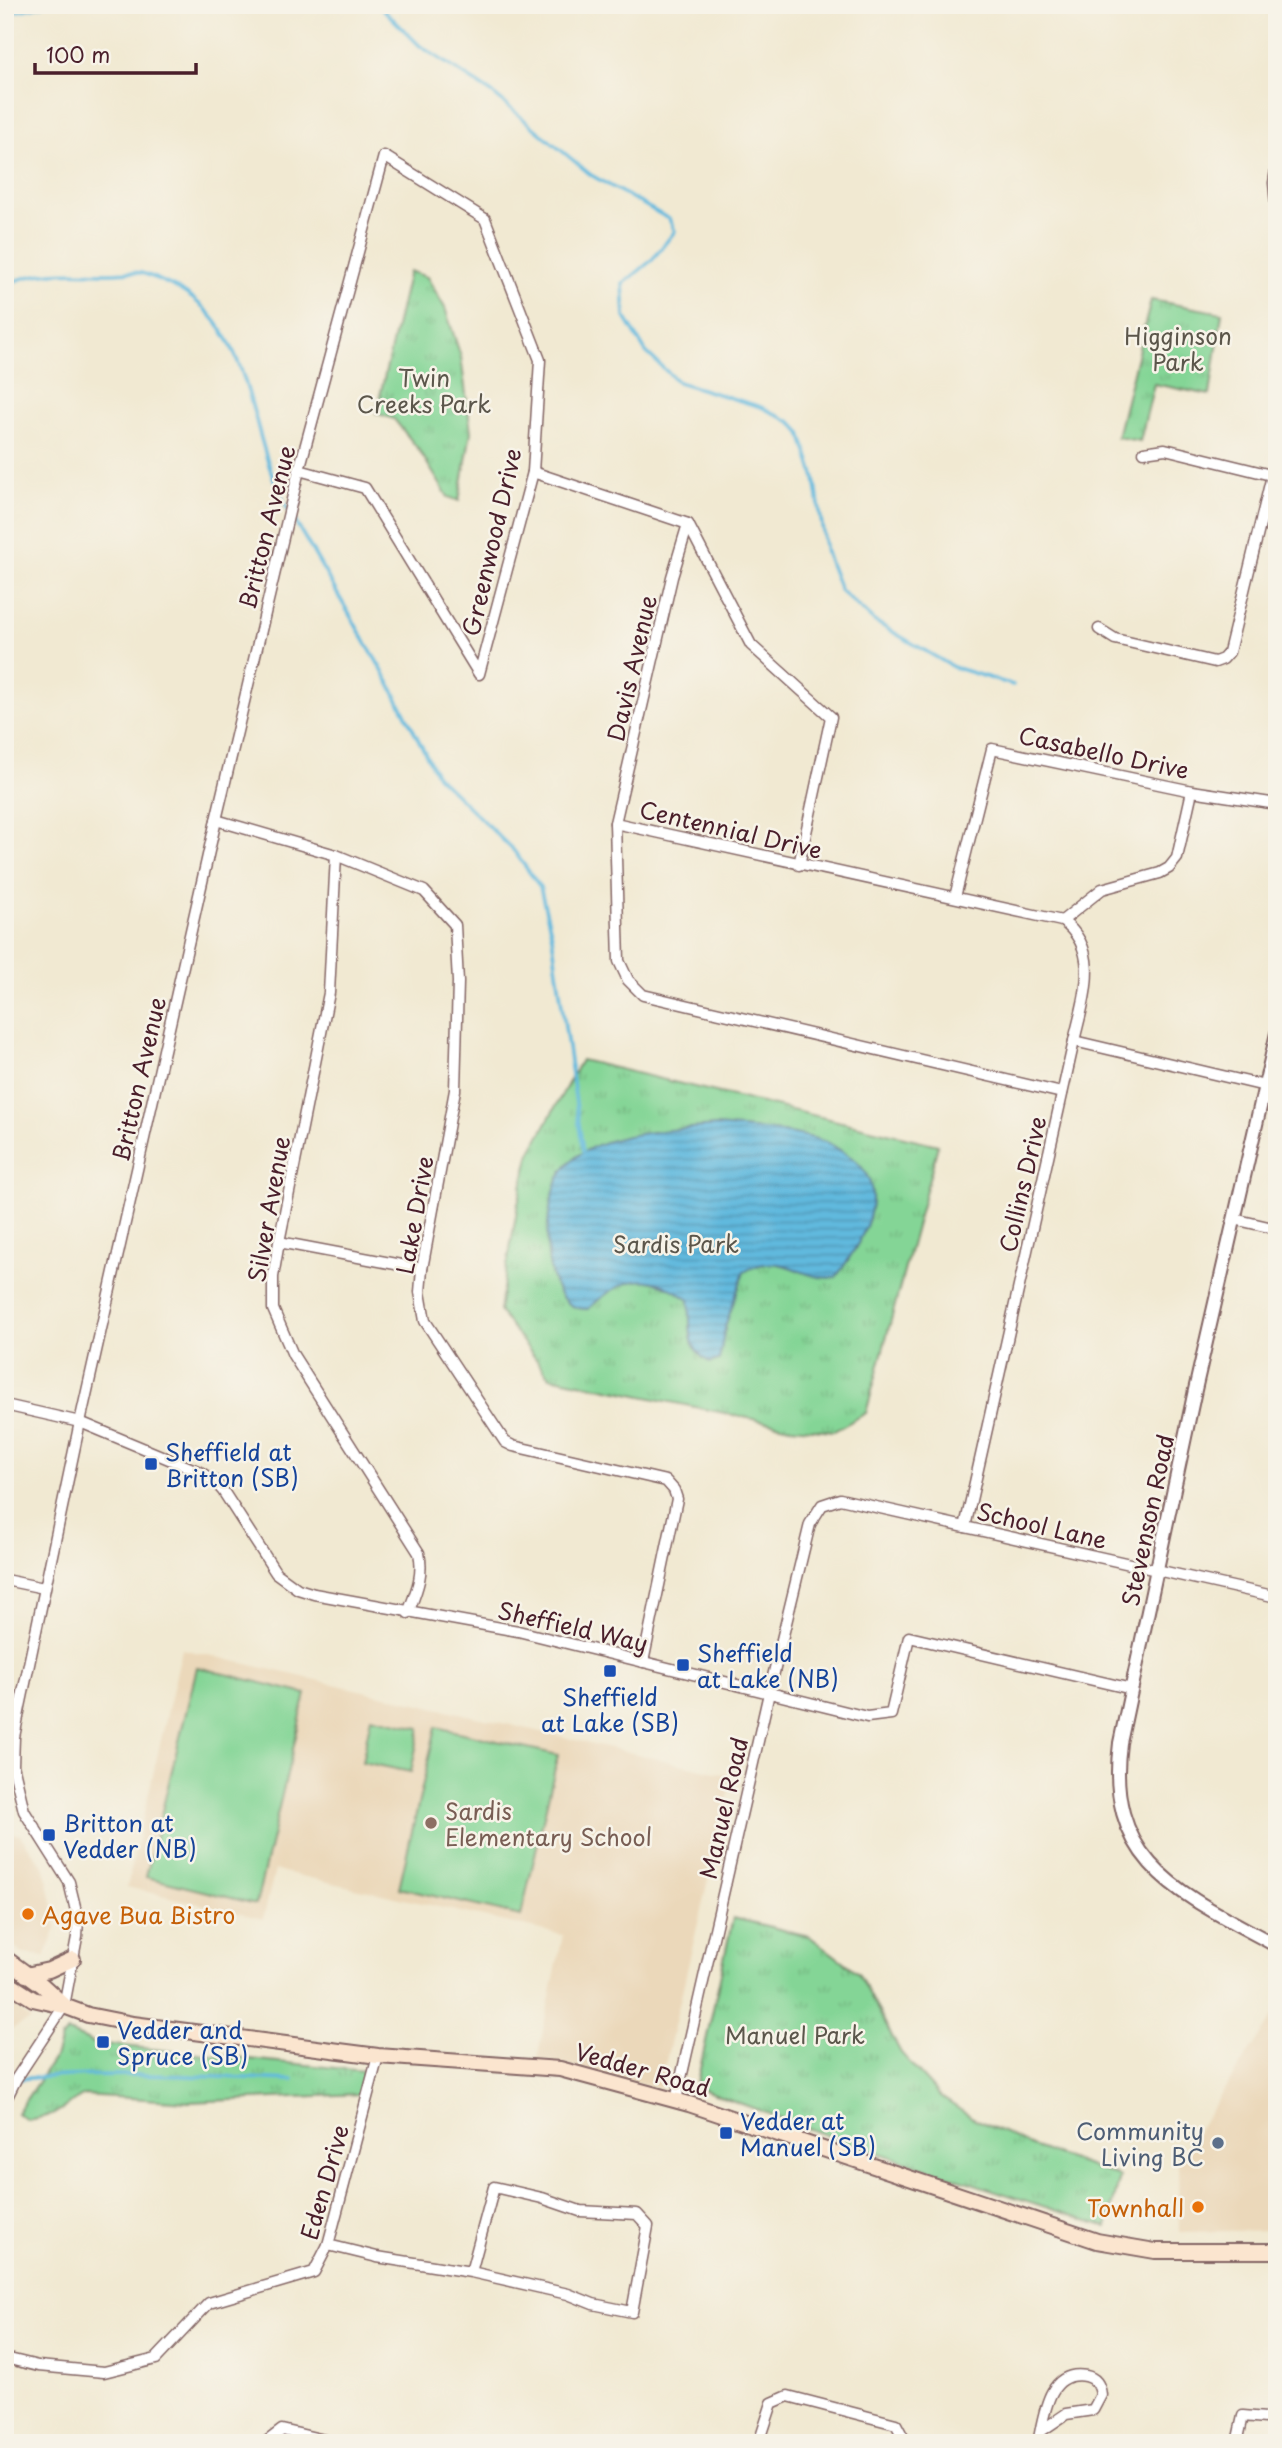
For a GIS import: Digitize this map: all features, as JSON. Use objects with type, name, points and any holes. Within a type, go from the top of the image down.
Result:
[{"type":"main road","name":"Vedder Road","points":[[5,1958],[42,1985],[64,2006]]},
{"type":"main road","points":[[26,1975],[49,1970],[73,1959]]},
{"type":"main road","name":"Vedder Road","points":[[5,1981],[33,1999],[88,2015],[133,2024],[378,2056],[560,2069],[676,2101],[1097,2241],[1155,2251],[1277,2252]]},
{"type":"street","name":"Britton Avenue","points":[[64,2006],[77,1937],[76,1905],[64,1872],[24,1811],[13,1765],[14,1737],[80,1422],[216,820],[299,470],[384,156]]},
{"type":"street","name":"Greenwood Drive","points":[[299,470],[365,488],[480,674],[533,472],[540,360],[485,219],[384,156]]},
{"type":"street","points":[[1277,163],[1274,183],[1277,215]]},
{"type":"street","points":[[1144,452],[1165,450],[1271,475]]},
{"type":"street","points":[[1099,629],[1115,639],[1215,662],[1223,659],[1229,652],[1277,455]]},
{"type":"street","points":[[533,472],[688,524],[751,645],[831,717],[799,865]]},
{"type":"street","name":"Davis Avenue","points":[[615,823],[672,576],[688,524]]},
{"type":"street","name":"Casabello Drive","points":[[955,897],[992,749],[1192,791],[1277,804]]},
{"type":"street","points":[[1192,791],[1177,858],[1169,867],[1160,873],[1102,889],[1062,921],[1073,929],[1087,954],[1087,982],[1074,1041],[1265,1086]]},
{"type":"street","name":"Lake Drive","points":[[216,820],[336,855],[424,891],[455,925],[458,982],[455,1090],[422,1269],[420,1292],[425,1321],[505,1442],[666,1481],[674,1490],[677,1499],[643,1662]]},
{"type":"street","name":"Centennial Drive","points":[[1062,921],[615,823],[619,961],[628,980],[643,995],[1062,1093]]},
{"type":"street","name":"Silver Avenue","points":[[336,855],[329,993],[279,1241],[273,1276],[273,1309],[293,1354],[419,1553],[422,1566],[420,1582],[408,1613]]},
{"type":"street","name":"Stevenson Road","points":[[1277,1033],[1195,1390],[1120,1743],[1117,1779],[1120,1802],[1132,1835],[1151,1866],[1181,1892],[1277,1946]]},
{"type":"street","name":"Collins Drive","points":[[965,1527],[1074,1041]]},
{"type":"street","points":[[1234,1219],[1277,1229]]},
{"type":"street","points":[[279,1241],[422,1269]]},
{"type":"street","name":"Sheffield Way","points":[[5,1405],[80,1422],[200,1472],[223,1491],[276,1573],[298,1589],[314,1594],[408,1613],[499,1627],[867,1717],[891,1714],[909,1637],[1132,1689]]},
{"type":"street","name":"School Lane","points":[[810,1524],[822,1506],[840,1499],[1277,1597]]},
{"type":"street","name":"Manuel Road","points":[[676,2101],[810,1524]]},
{"type":"street","points":[[5,1580],[44,1588]]},
{"type":"street","points":[[5,2101],[16,2079],[64,2006]]},
{"type":"street","name":"Eden Drive","points":[[5,2358],[38,2366],[104,2372],[156,2359],[209,2303],[314,2272],[328,2245],[378,2056]]},
{"type":"street","points":[[328,2245],[377,2257],[471,2272],[632,2312],[648,2226],[637,2214],[580,2211],[542,2198],[494,2187],[471,2272]]},
{"type":"street","points":[[1038,2443],[1050,2393],[1056,2384],[1082,2375],[1097,2382],[1101,2395],[1093,2410],[1066,2414],[1041,2431]]},
{"type":"street","points":[[759,2443],[772,2403],[788,2396],[896,2424],[903,2443]]},
{"type":"street","points":[[1237,2443],[1243,2416],[1277,2419]]},
{"type":"street","points":[[265,2443],[282,2430],[337,2443]]},
{"type":"shaded area","name":"Sardis Elementary School","points":[[182,1649],[732,1776],[660,2087],[537,2059],[563,1935],[275,1870],[263,1919],[127,1887]]},
{"type":"shaded area","points":[[5,1831],[20,1835],[45,1869],[57,1926],[45,1956],[24,1954],[5,1939]]},
{"type":"shaded area","points":[[5,1998],[31,2020],[5,2032]]},
{"type":"shaded area","points":[[1277,2010],[1277,2230],[1179,2232],[1178,2160]]},
{"type":"green space","name":"Twin Creeks Park","points":[[409,271],[427,277],[445,308],[461,357],[471,432],[459,501],[448,497],[419,450],[394,419],[376,413]]},
{"type":"green space","name":"Higginson Park","points":[[1151,300],[1222,313],[1210,395],[1154,384],[1140,441],[1117,437]]},
{"type":"green space","name":"Sardis Park","points":[[581,1060],[938,1145],[866,1413],[834,1431],[791,1427],[550,1377],[499,1311],[530,1153]]},
{"type":"green space","points":[[197,1667],[306,1694],[256,1904],[146,1877]]},
{"type":"green space","points":[[371,1717],[420,1728],[411,1772],[362,1762]]},
{"type":"green space","points":[[436,1727],[558,1755],[521,1916],[399,1888]]},
{"type":"green space","name":"Manuel Park","points":[[733,1918],[809,1936],[858,1973],[901,2053],[941,2097],[971,2117],[1032,2146],[1120,2177],[1107,2227],[845,2142],[696,2087]]},
{"type":"green space","points":[[68,2032],[94,2043],[365,2071],[359,2094],[189,2102],[84,2095],[52,2115],[27,2120],[17,2113],[56,2055],[61,2038]]},
{"type":"water","points":[[715,1126],[785,1132],[826,1142],[861,1166],[869,1181],[872,1197],[864,1230],[836,1277],[823,1278],[770,1264],[744,1272],[726,1324],[719,1360],[710,1363],[696,1350],[693,1343],[689,1300],[661,1284],[637,1281],[613,1289],[588,1309],[571,1305],[558,1292],[551,1272],[548,1224],[558,1180],[567,1165],[581,1154],[597,1145],[637,1134]]},
{"type":"waterway","points":[[5,14],[43,5]]},
{"type":"waterway","points":[[379,5],[420,46],[492,93],[591,175],[669,219],[675,231],[652,260],[623,284],[625,317],[646,352],[678,382],[761,407],[791,422],[801,433],[815,478],[826,553],[840,590],[874,621],[953,667],[1013,685]]},
{"type":"waterway","points":[[5,285],[30,276],[56,273],[137,272],[166,283],[196,301],[218,324],[234,352],[274,479],[288,509]]},
{"type":"waterway","points":[[292,516],[390,684],[437,776],[514,851],[540,887],[552,936],[583,1152]]},
{"type":"waterway","points":[[5,2080],[113,2075],[293,2080]]},
{"type":"place","name":"Sheffield at Britton (SB)","points":[[151,1464]]},
{"type":"place","name":"Sheffield at Lake (NB)","points":[[683,1665]]},
{"type":"place","name":"Sheffield at Lake (SB)","points":[[610,1671]]},
{"type":"place","name":"Sardis Elementary School","points":[[431,1823]]},
{"type":"place","name":"Britton at Vedder (NB)","points":[[49,1835]]},
{"type":"place","name":"Agave Bua Bistro","points":[[28,1914]]},
{"type":"place","name":"Vedder and Spruce (SB)","points":[[103,2042]]},
{"type":"place","name":"Vedder at Manuel (SB)","points":[[726,2133]]},
{"type":"place","name":"Community Living BC","points":[[1218,2143]]},
{"type":"place","name":"Townhall","points":[[1198,2207]]}]
